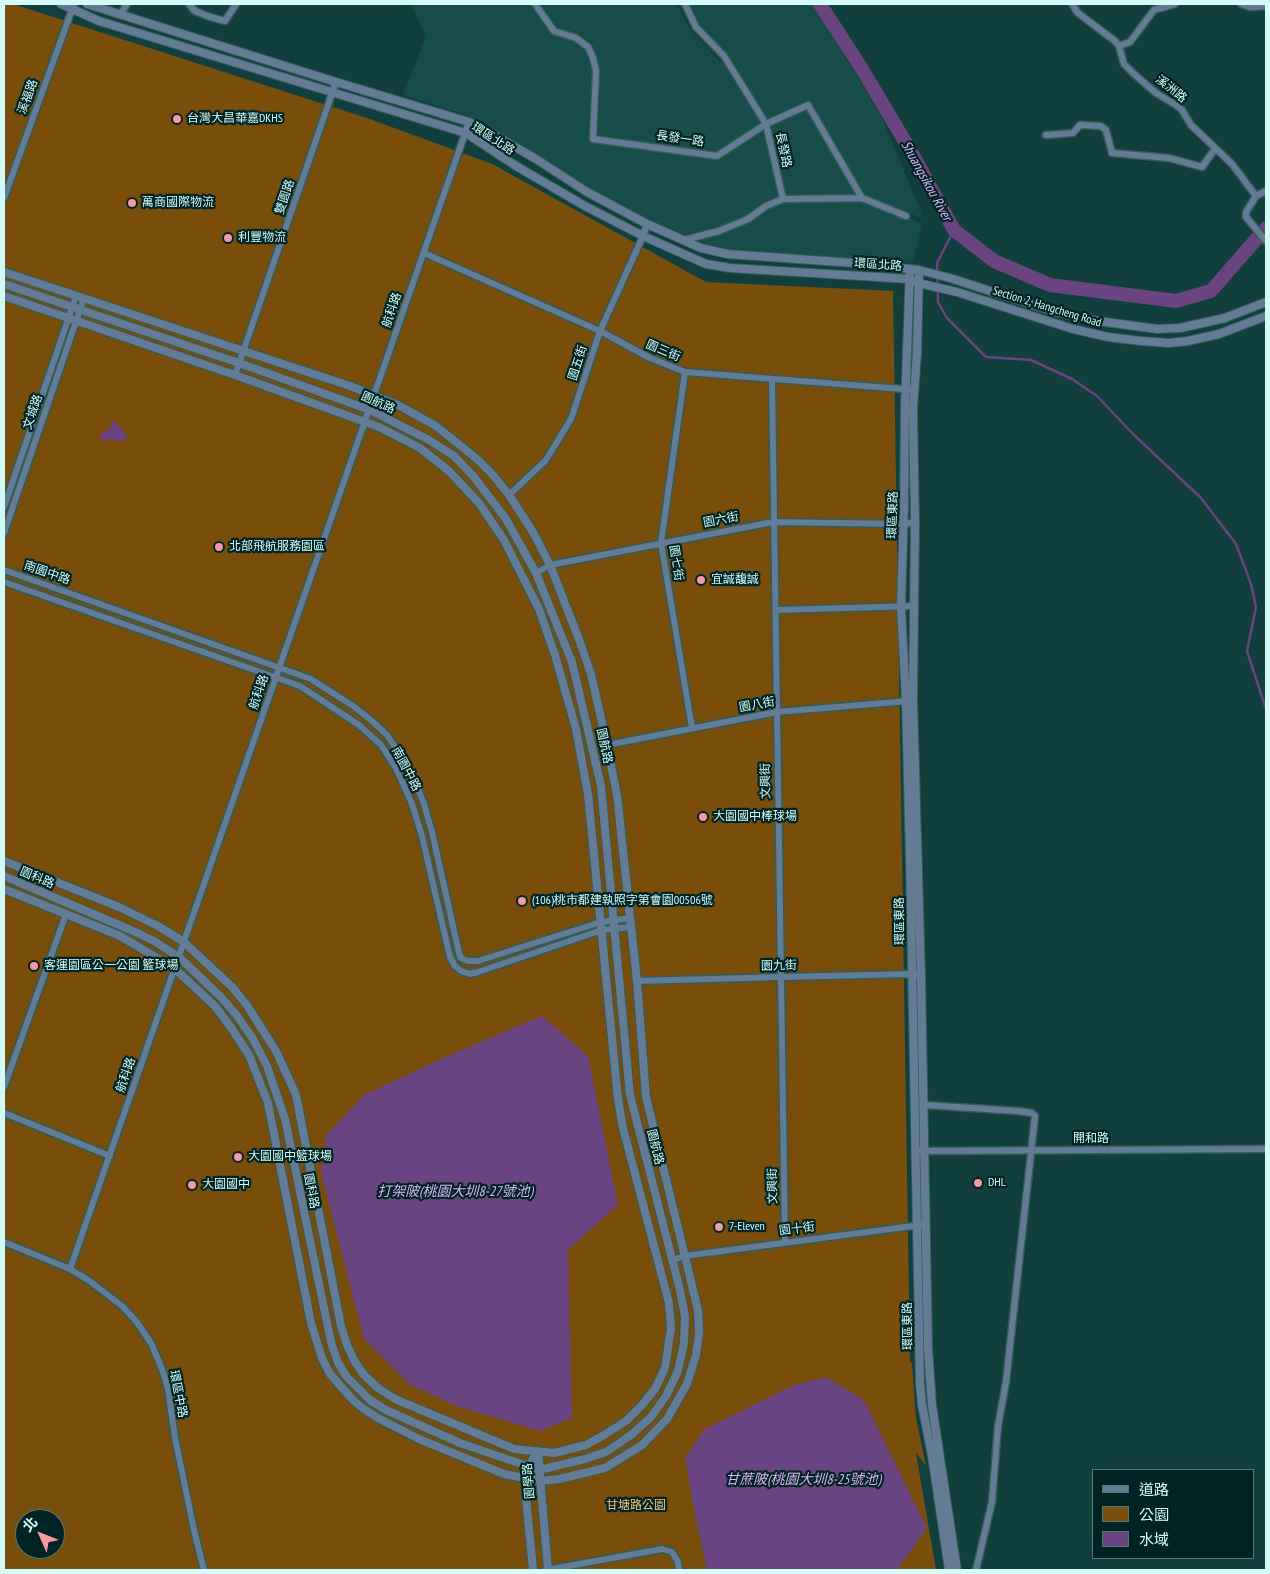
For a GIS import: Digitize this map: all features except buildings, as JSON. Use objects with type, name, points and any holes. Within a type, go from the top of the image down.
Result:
[{"type":"street","name":"環區北路","points":[[61,4],[73,6],[99,21],[466,133],[508,162],[555,190],[644,236],[706,264],[730,268],[910,279]]},
{"type":"street","name":"環區北路","points":[[87,4],[470,122],[536,159],[588,192],[647,224],[702,248],[727,254],[854,263],[919,270]]},
{"type":"street","points":[[120,15],[127,4]]},
{"type":"street","points":[[189,4],[195,10],[225,21],[236,4]]},
{"type":"street","name":"長發一路","points":[[535,4],[554,31],[576,38],[588,47],[593,58],[596,71],[593,138],[717,156],[766,124],[808,105],[862,198]]},
{"type":"street","name":"長發路","points":[[685,4],[696,26],[724,56],[766,124],[783,200]]},
{"type":"street","name":"溪洲路","points":[[1072,4],[1078,13],[1115,41],[1119,46],[1124,64],[1134,74],[1156,93],[1182,110],[1191,125],[1232,164],[1256,196]]},
{"type":"street","points":[[1119,46],[1130,42],[1154,10],[1175,4]]},
{"type":"street","points":[[1241,4],[1250,7],[1266,6]]},
{"type":"street","name":"溪福路","points":[[4,198],[7,177],[73,6]]},
{"type":"street","name":"雙園路","points":[[235,375],[336,82]]},
{"type":"street","name":"航科路","points":[[70,1270],[470,122]]},
{"type":"street","points":[[1046,135],[1074,132],[1080,125],[1101,126],[1106,130],[1112,153],[1169,158],[1202,167],[1215,149]]},
{"type":"street","points":[[1266,190],[1256,196],[1246,212],[1246,217],[1266,241]]},
{"type":"street","points":[[684,240],[719,231],[748,219],[766,206],[783,200],[862,198],[906,216]]},
{"type":"street","name":"園五街","points":[[509,495],[546,460],[571,419],[600,331],[644,236],[647,224]]},
{"type":"street","name":"園三街","points":[[424,253],[600,331],[650,358],[685,372],[911,390]]},
{"type":"street","name":"環區東路","points":[[910,269],[915,522],[915,606],[910,700],[912,974],[920,1151],[926,1225],[928,1348],[932,1405],[957,1570]]},
{"type":"street","name":"環區東路","points":[[919,270],[911,390],[901,607],[910,700],[921,976],[924,1105],[917,1226],[922,1405],[932,1456],[949,1570]]},
{"type":"street","name":"Section 2, Hangcheng Road","points":[[919,270],[1052,311],[1091,320],[1157,329],[1180,328],[1225,318],[1266,302]]},
{"type":"street","points":[[4,272],[243,351],[405,408],[436,426],[494,475],[533,532],[550,565],[568,608],[591,674],[607,746],[617,795],[637,981],[646,1096],[698,1310],[699,1334],[696,1355],[687,1384],[667,1419],[648,1439],[605,1468],[585,1474],[540,1481],[504,1474],[419,1438],[386,1422],[354,1401],[330,1374],[322,1358],[311,1323],[268,1103],[249,1055],[215,1006],[175,969],[120,936],[4,889]]},
{"type":"street","name":"Section 2, Hangcheng Road","points":[[910,279],[1073,329],[1108,337],[1141,341],[1169,343],[1188,341],[1219,334],[1266,316]]},
{"type":"street","name":"園航路","points":[[4,284],[370,410],[429,440],[454,456],[474,476],[506,518],[536,573],[572,662],[589,728],[601,786],[630,1094],[680,1290],[685,1317],[684,1343],[678,1371],[666,1396],[651,1417],[606,1452],[539,1470]]},
{"type":"street","points":[[4,296],[366,421],[420,448],[449,471],[480,503],[504,540],[532,594],[555,656],[576,729],[588,794],[618,1099],[623,1128],[669,1303],[671,1328],[665,1368],[655,1389],[642,1405],[626,1421],[586,1445],[554,1453],[538,1452],[514,1449],[394,1399],[378,1388],[363,1374],[346,1345],[296,1095],[276,1051],[246,1004],[233,988],[184,942],[158,926],[119,907],[4,861]]},
{"type":"street","name":"文城路","points":[[4,508],[80,297]]},
{"type":"street","name":"文城路","points":[[4,533],[72,320]]},
{"type":"street","name":"園七街","points":[[685,372],[661,543],[692,728]]},
{"type":"street","name":"文興街","points":[[772,379],[785,1242]]},
{"type":"street","name":"園六街","points":[[536,573],[550,565],[773,522],[904,524],[915,522]]},
{"type":"street","name":"南園中路","points":[[4,570],[311,678],[353,706],[387,735],[417,786],[432,832],[458,953],[461,958],[468,962],[478,961],[601,926],[630,922]]},
{"type":"street","name":"南園中路","points":[[4,582],[300,686],[359,725],[380,745],[397,770],[412,804],[422,836],[450,957],[455,966],[461,971],[470,974],[478,972],[601,926]]},
{"type":"street","points":[[776,610],[915,606]]},
{"type":"street","name":"園八街","points":[[607,746],[776,712],[910,700]]},
{"type":"street","name":"園科路","points":[[4,876],[131,930],[179,957],[221,997],[238,1017],[270,1073],[285,1118],[331,1342],[338,1363],[347,1376],[370,1400],[386,1410],[460,1443],[539,1470]]},
{"type":"street","points":[[4,1087],[66,914]]},
{"type":"street","name":"園九街","points":[[637,981],[912,974],[921,976]]},
{"type":"street","points":[[924,1105],[1032,1114],[1035,1116],[1006,1382],[998,1426],[992,1502],[976,1570]]},
{"type":"street","points":[[4,1113],[110,1156]]},
{"type":"street","name":"開和路","points":[[920,1151],[1266,1149]]},
{"type":"street","name":"園十街","points":[[672,1260],[684,1256],[785,1242],[926,1225]]},
{"type":"street","name":"環區中路","points":[[4,1242],[70,1270],[91,1282],[122,1306],[136,1321],[151,1343],[168,1389],[175,1438],[204,1570]]},
{"type":"street","name":"園學路","points":[[533,1570],[526,1498],[528,1466],[538,1452]]},
{"type":"street","name":"園學路","points":[[538,1452],[547,1570]]},
{"type":"street","points":[[547,1570],[662,1549],[672,1552],[679,1570]]},
{"type":"shaded area","points":[[411,4],[531,4],[549,30],[575,42],[585,50],[592,73],[589,140],[717,157],[766,127],[781,199],[747,218],[719,230],[684,237],[587,188],[525,148],[469,116],[403,95],[426,37]]},
{"type":"shaded area","points":[[539,4],[676,4],[691,31],[724,65],[763,124],[716,152],[597,135],[599,73],[592,47],[579,36],[556,27]]},
{"type":"shaded area","points":[[689,4],[813,4],[881,116],[922,214],[919,217],[863,196],[809,102],[767,122],[726,54],[698,23]]},
{"type":"shaded area","points":[[807,107],[859,196],[784,198],[766,125]]},
{"type":"shaded area","points":[[862,200],[922,223],[913,263],[731,251],[691,240],[720,232],[766,206],[783,201]]},
{"type":"green space","name":"甘塘路公園","points":[[4,4],[13,4],[370,119],[492,164],[706,282],[893,291],[910,1362],[912,1363],[916,1418],[926,1466],[916,1453],[936,1570],[4,1570]]},
{"type":"water","points":[[112,419],[125,432],[127,437],[119,442],[110,439],[100,441],[101,434],[111,427]]},
{"type":"water","name":"打架陂(桃園大圳8-27號池)","points":[[542,1016],[588,1056],[618,1205],[568,1250],[572,1418],[540,1431],[456,1406],[409,1384],[364,1339],[321,1173],[326,1136],[364,1095],[450,1055]]},
{"type":"water","name":"甘蔗陂(桃園大圳8-25號池)","points":[[826,1377],[864,1400],[927,1528],[897,1570],[707,1570],[685,1457],[705,1429],[794,1385]]},
{"type":"waterway","name":"Shuangsikou River","points":[[820,4],[862,69],[913,155],[954,230],[994,261],[1050,285],[1176,301],[1211,291],[1266,228]]},
{"type":"waterway","points":[[954,230],[937,263],[938,302],[947,318],[986,357],[1031,360],[1072,379],[1097,396],[1132,433],[1201,498],[1236,544],[1251,584],[1256,607],[1247,651],[1266,709]]},
{"type":"place","name":"台灣大昌華嘉DKHS","points":[[177,119]]},
{"type":"place","name":"萬商國際物流","points":[[132,203]]},
{"type":"place","name":"利豐物流","points":[[228,238]]},
{"type":"place","name":"北部飛航服務園區","points":[[219,547]]},
{"type":"place","name":"宜誠馥誠","points":[[701,580]]},
{"type":"place","name":"大園國中棒球場","points":[[703,817]]},
{"type":"place","name":"(106)桃市都建執照字第會園00506號","points":[[522,901]]},
{"type":"place","name":"客運園區公一公園 籃球場","points":[[34,966]]},
{"type":"place","name":"大園國中籃球場","points":[[238,1157]]},
{"type":"place","name":"DHL","points":[[978,1183]]},
{"type":"place","name":"大園國中","points":[[192,1185]]},
{"type":"place","name":"7-Eleven","points":[[719,1227]]}]
